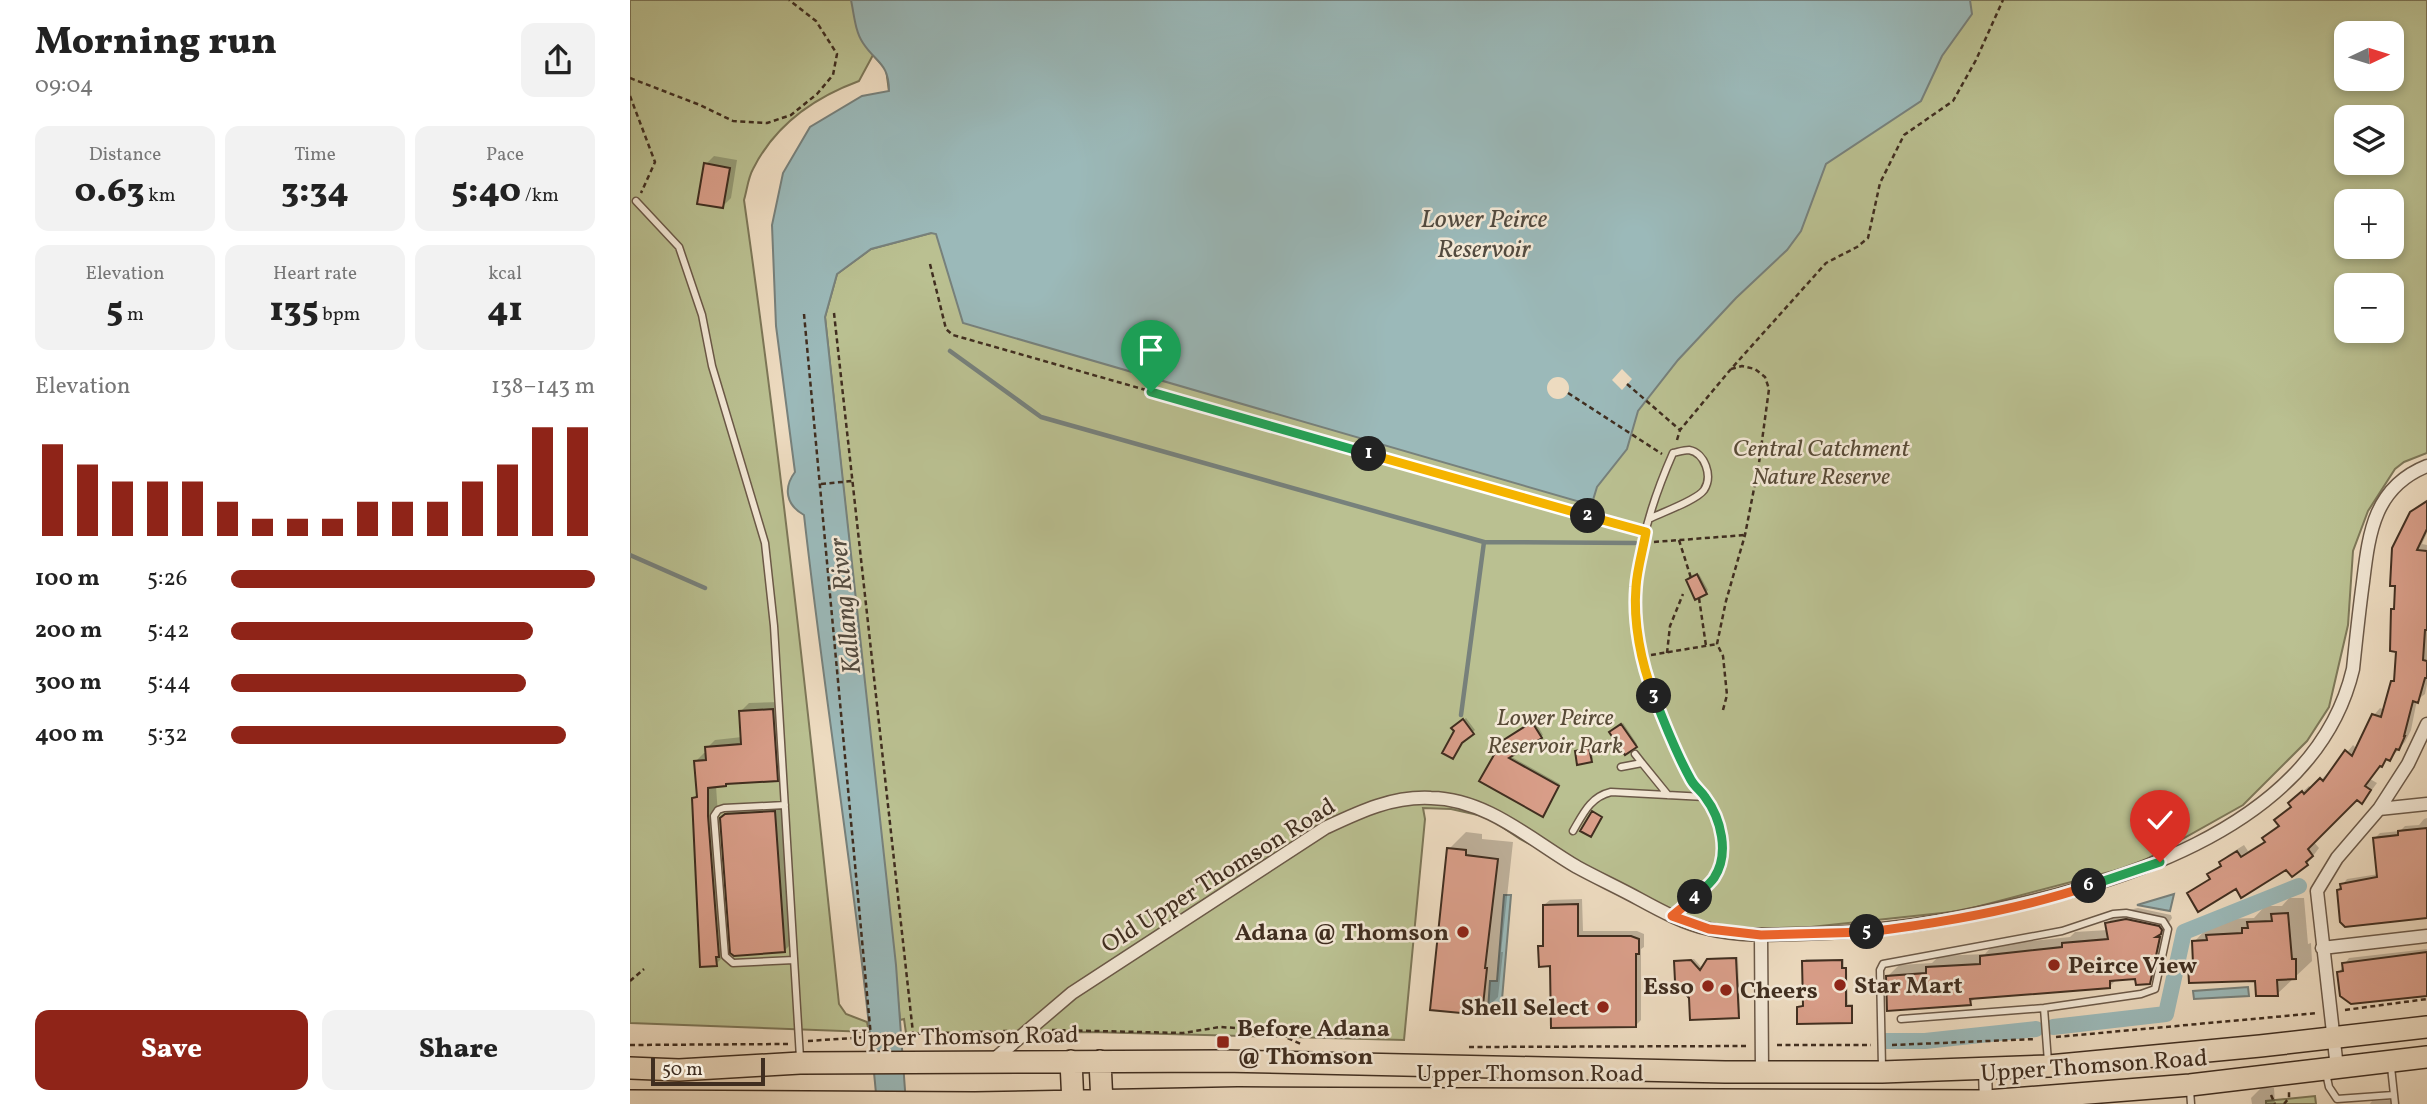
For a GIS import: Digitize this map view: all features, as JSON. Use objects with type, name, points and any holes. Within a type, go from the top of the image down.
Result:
[{"type":"main road","name":"Upper Thomson Road","points":[[630,1068],[679,1069],[799,1054],[871,1064],[1222,1061],[1882,1072],[2049,1066],[2427,1027]]},
{"type":"main road","name":"Upper Thomson Road","points":[[630,1101],[975,1104],[1201,1101],[1987,1103],[2191,1094],[2332,1069],[2427,1057]]},
{"type":"main road","points":[[1071,1061],[1073,1103]]},
{"type":"main road","points":[[1100,1061],[1102,1103]]},
{"type":"street","name":"Old Upper Thomson Road","points":[[991,1062],[1072,993],[1325,828],[1365,809],[1403,799],[1433,797],[1494,814],[1579,868],[1672,916],[1709,929],[1761,935],[1856,933],[1916,926],[2054,898],[2160,862],[2215,834],[2265,800],[2306,762],[2336,716],[2348,690],[2370,532],[2383,502],[2395,487],[2414,471],[2427,466]]},
{"type":"street","points":[[2332,1069],[2333,1038],[2317,891],[2337,858],[2379,809],[2408,764],[2427,724]]},
{"type":"street","points":[[2379,809],[2427,804]]},
{"type":"street","points":[[1761,935],[1762,1072]]},
{"type":"street","points":[[2322,948],[2427,936]]},
{"type":"street","points":[[1985,1069],[1987,1103]]},
{"type":"lane","points":[[636,201],[679,247],[702,315],[712,366],[765,543],[774,626],[799,1054]]},
{"type":"lane","points":[[1651,518],[1704,489],[1706,465],[1700,455],[1687,450],[1672,456],[1646,532],[1636,588],[1638,634],[1648,681],[1669,736],[1693,784],[1705,797],[1720,827],[1723,855],[1713,879],[1672,916]]},
{"type":"lane","points":[[1635,754],[1668,794]]},
{"type":"lane","points":[[1621,767],[1642,763]]},
{"type":"lane","points":[[1573,831],[1594,799],[1601,794],[1611,792],[1705,797]]},
{"type":"lane","points":[[785,805],[724,808],[718,810],[714,816],[724,956],[733,963],[794,960]]},
{"type":"lane","points":[[1882,1072],[1880,970],[1883,964],[2062,931],[2126,913],[2164,921],[2168,929],[2155,989],[2141,995],[2044,1008],[1901,1019]]},
{"type":"lane","points":[[2044,1008],[2049,1066]]},
{"type":"lane","points":[[2390,1061],[2395,1104]]},
{"type":"lane","points":[[2332,1069],[2329,1087],[2337,1099],[2349,1102],[2393,1095]]},
{"type":"path","points":[[630,78],[733,121],[767,123],[791,115],[817,94],[833,75],[837,54],[816,21],[789,0]]},
{"type":"path","points":[[1568,393],[1672,456],[1680,430],[1731,369],[1826,264],[1868,238],[1880,183],[1904,135],[1953,101],[1976,60],[2003,0]]},
{"type":"path","points":[[630,96],[655,162],[646,186],[636,201]]},
{"type":"path","points":[[930,264],[946,329],[953,335],[1646,532]]},
{"type":"path","points":[[834,313],[913,1034]]},
{"type":"path","points":[[804,314],[871,1037]]},
{"type":"path","points":[[1723,710],[1727,695],[1723,656],[1717,643],[1745,535],[1759,463],[1769,389],[1765,377],[1755,369],[1742,366],[1731,369]]},
{"type":"path","points":[[1627,384],[1680,430]]},
{"type":"path","points":[[821,484],[852,481]]},
{"type":"path","points":[[1644,544],[1745,535]]},
{"type":"path","points":[[1679,540],[1690,578]]},
{"type":"path","points":[[1667,653],[1670,626],[1683,594]]},
{"type":"path","points":[[1699,598],[1706,646]]},
{"type":"path","points":[[1643,657],[1717,643]]},
{"type":"path","points":[[630,981],[644,969]]},
{"type":"path","points":[[1462,1047],[1881,1045],[2046,1038],[2427,999]]},
{"type":"path","points":[[630,1045],[799,1054],[812,1039],[1027,1030],[1183,1033],[1220,1027],[1269,1030],[1300,1044],[1313,1045]]},
{"type":"green space","name":"Central Catchment Nature Reserve","points":[[630,0],[2427,0],[2427,453],[2404,462],[2395,469],[2368,511],[2353,551],[2348,625],[2329,707],[2307,741],[2243,805],[2136,865],[1961,911],[1792,929],[1715,927],[1672,916],[1520,839],[1487,817],[1451,809],[1423,808],[1425,819],[1404,1040],[1090,1032],[906,1033],[904,1019],[900,1020],[825,317],[837,274],[871,249],[931,233],[889,91],[886,69],[873,55],[859,81],[811,105],[772,139],[751,173],[744,200],[807,702],[839,1004],[846,1014],[867,1022],[869,1032],[630,1023]]},
{"type":"green space","points":[[2315,1096],[2316,1104],[2266,1104],[2266,1101]]},
{"type":"water","name":"Lower Peirce Reservoir","points":[[851,0],[1970,0],[1972,14],[1942,56],[1921,101],[1826,164],[1801,231],[1787,250],[1736,298],[1678,360],[1638,411],[1627,449],[1597,487],[1593,500],[1587,504],[963,323],[936,234],[871,249],[837,274],[825,317],[896,965],[906,1104],[877,1104],[861,956],[804,515],[793,506],[788,496],[789,484],[795,472],[776,326],[772,225],[783,173],[810,127],[862,96],[889,91],[887,74],[858,33]]},
{"type":"water","points":[[2174,894],[2170,911],[2137,905]]},
{"type":"water","points":[[1504,895],[1511,895],[1501,1011],[1488,1010],[1490,981],[1497,981]]},
{"type":"water","points":[[2248,987],[2249,996],[2194,999],[2193,991]]},
{"type":"pier","points":[[1622,369],[1632,379],[1622,390],[1612,380]]},
{"type":"pier","points":[[1554,377],[1562,377],[1569,384],[1569,392],[1562,399],[1554,399],[1547,392],[1547,384]]},
{"type":"building","points":[[704,163],[730,168],[723,208],[697,204]]},
{"type":"building","points":[[2427,501],[2427,529],[2417,550],[2427,551],[2427,630],[2423,660],[2427,661],[2427,678],[2418,703],[2413,701],[2399,750],[2396,749],[2390,761],[2386,759],[2365,786],[2371,790],[2362,804],[2357,800],[2308,849],[2313,856],[2306,862],[2308,865],[2292,877],[2286,870],[2241,898],[2236,889],[2198,912],[2187,893],[2210,879],[2207,874],[2221,866],[2219,862],[2237,851],[2241,857],[2265,842],[2262,838],[2279,826],[2274,820],[2291,807],[2288,803],[2302,791],[2304,794],[2320,778],[2323,781],[2345,750],[2352,756],[2372,714],[2381,717],[2391,681],[2394,681],[2396,652],[2390,651],[2391,609],[2394,609],[2395,586],[2390,586],[2392,548],[2410,512]]},
{"type":"building","points":[[1697,574],[1707,594],[1695,600],[1686,580]]},
{"type":"building","points":[[773,709],[778,781],[726,784],[708,788],[719,957],[716,957],[717,966],[700,967],[692,798],[697,797],[694,761],[706,760],[705,747],[741,744],[739,711]]},
{"type":"building","points":[[1463,719],[1474,734],[1462,743],[1453,759],[1442,753],[1454,731],[1451,728]]},
{"type":"building","points":[[1532,722],[1542,738],[1509,758],[1559,786],[1543,817],[1479,781],[1502,741]]},
{"type":"building","points":[[1621,724],[1637,747],[1625,755],[1609,732]]},
{"type":"building","points":[[1589,748],[1592,762],[1577,765],[1575,751]]},
{"type":"building","points":[[775,811],[785,952],[734,956],[730,953],[720,818],[725,814]]},
{"type":"building","points":[[1592,811],[1602,817],[1591,837],[1580,831]]},
{"type":"building","points":[[2427,828],[2427,918],[2345,927],[2340,922],[2337,890],[2341,889],[2340,884],[2377,877],[2373,838],[2398,835],[2398,831]]},
{"type":"building","name":"Adana @ Thomson","points":[[1447,848],[1466,850],[1466,855],[1498,859],[1482,1015],[1430,1010]]},
{"type":"building","points":[[1578,904],[1578,936],[1631,936],[1639,939],[1639,954],[1636,954],[1636,1027],[1551,1028],[1550,966],[1539,967],[1538,946],[1543,946],[1543,905]]},
{"type":"building","points":[[2288,913],[2292,959],[2296,959],[2296,979],[2277,980],[2278,996],[2256,996],[2255,981],[2189,983],[2188,964],[2193,964],[2192,941],[2207,940],[2206,935],[2242,933],[2242,928],[2248,928],[2247,922],[2272,921],[2271,914]]},
{"type":"building","name":"Peirce View","points":[[2126,919],[2159,926],[2162,930],[2156,937],[2160,937],[2150,984],[2136,985],[2135,979],[2110,981],[2110,988],[1970,999],[1971,1005],[1887,1011],[1886,976],[1926,973],[1926,967],[1980,964],[1980,956],[2108,939],[2105,923]]},
{"type":"building","points":[[2427,952],[2427,996],[2351,1004],[2340,996],[2337,972],[2343,971],[2342,963]]},
{"type":"building","name":"Esso","points":[[1736,958],[1739,1018],[1690,1020],[1689,998],[1675,981],[1674,961],[1691,960],[1700,970],[1707,959]]},
{"type":"building","points":[[1842,960],[1842,968],[1846,968],[1846,1006],[1852,1006],[1852,1023],[1797,1024],[1797,1007],[1803,1006],[1802,961]]},
{"type":"waterway","points":[[950,351],[1041,417],[1484,542],[1461,715]]},
{"type":"waterway","points":[[1484,542],[1635,543]]},
{"type":"waterway","points":[[630,555],[705,588]]},
{"type":"waterway","points":[[2053,1027],[2166,1014],[2184,932],[2299,886]]},
{"type":"waterway","points":[[1886,1041],[1925,1041],[2036,1029]]},
{"type":"place","name":"Adana @ Thomson","points":[[1463,932]]},
{"type":"place","name":"Peirce View","points":[[2054,965]]},
{"type":"place","name":"Star Mart","points":[[1840,985]]},
{"type":"place","name":"Esso","points":[[1708,986]]},
{"type":"place","name":"Cheers","points":[[1726,990]]},
{"type":"place","name":"Shell Select","points":[[1603,1007]]},
{"type":"place","name":"Before Adana @ Thomson","points":[[1223,1042]]},
{"type":"route","points":[[1151,392],[1646,532],[1636,588],[1638,634],[1648,681],[1669,736],[1693,784],[1713,811],[1722,840],[1723,855],[1713,879],[1672,916],[1709,929],[1761,935],[1856,933],[1916,926],[2054,898],[2160,862]]},
{"type":"water label","name":"Kallang River","points":[[844,606]]},
{"type":"park label","name":"Lower Peirce Reservoir Park","points":[[1555,731]]}]
